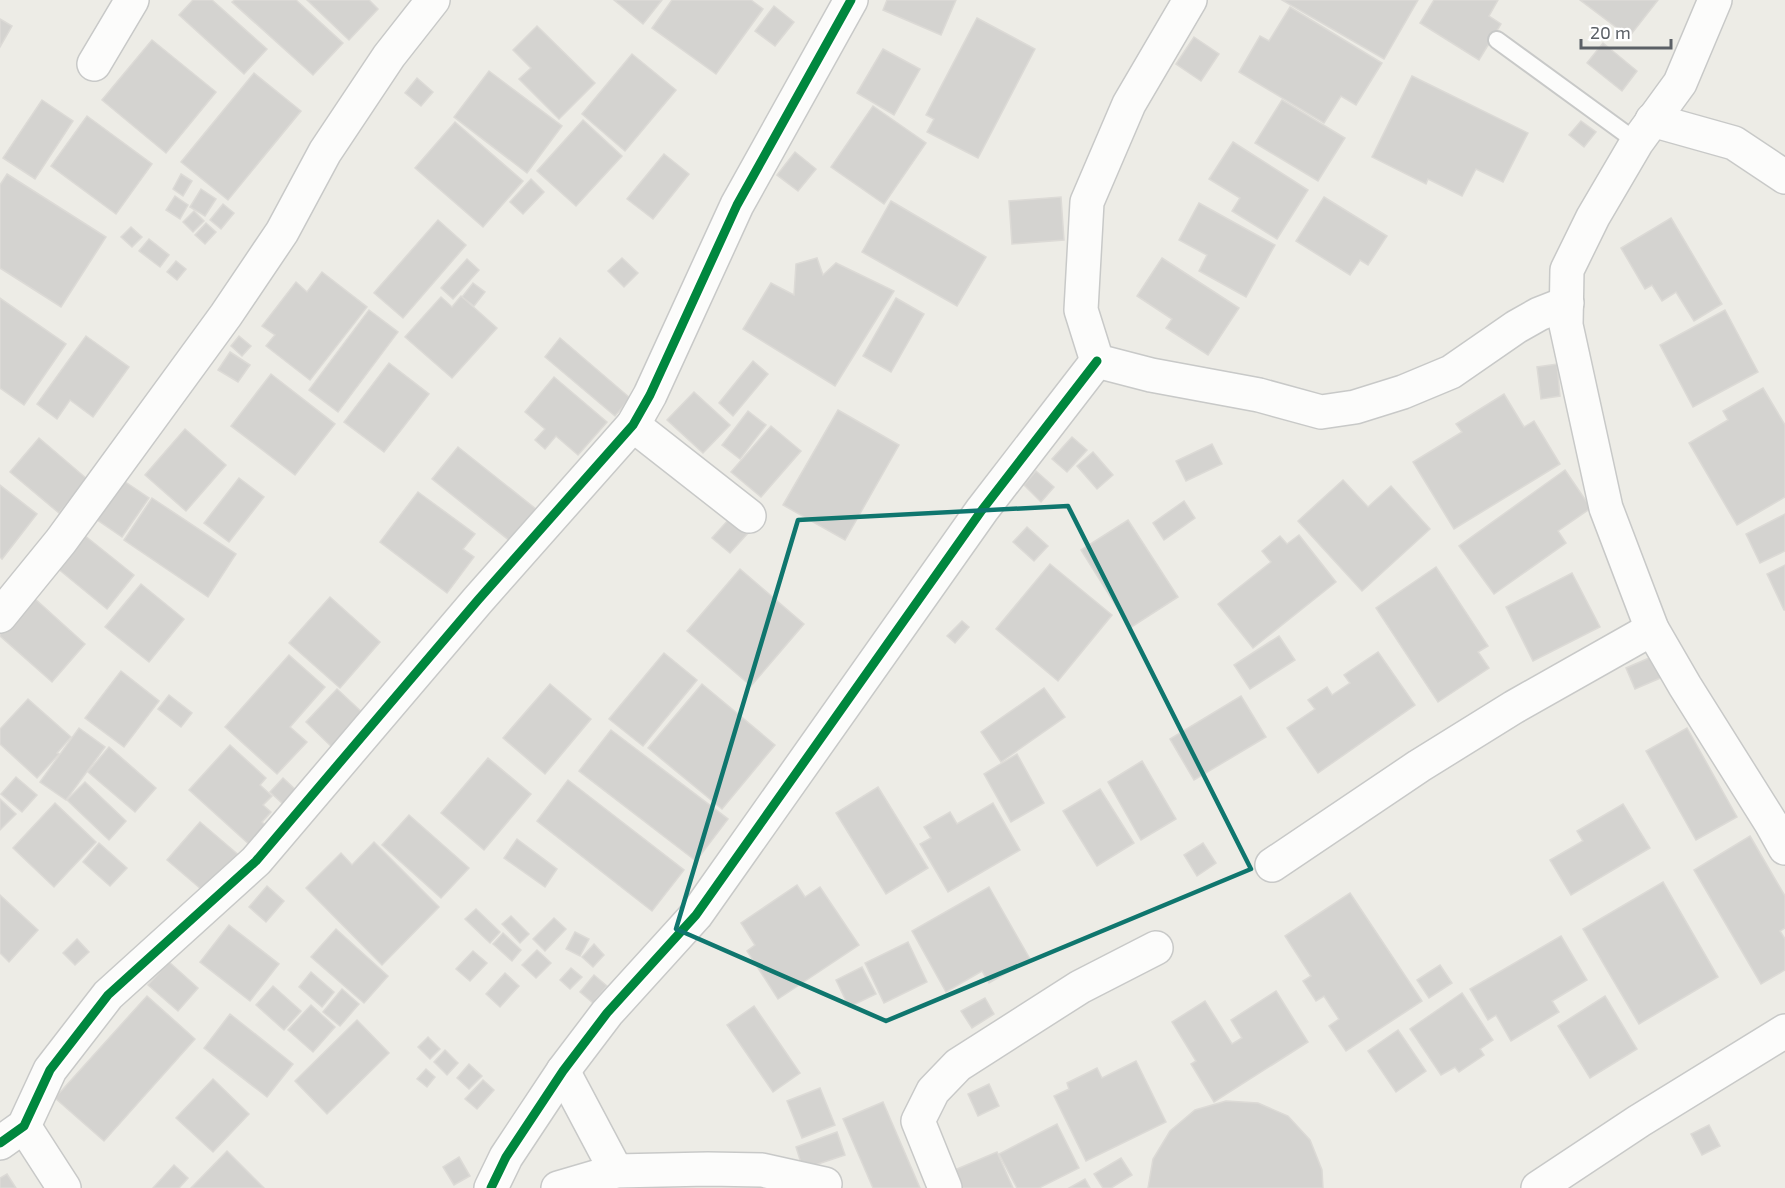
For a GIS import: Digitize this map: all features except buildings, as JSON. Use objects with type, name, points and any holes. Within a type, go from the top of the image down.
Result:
[{"type":"street","points":[[94,64],[132,0]]},
{"type":"street","points":[[6,598],[61,541],[226,315],[282,232],[331,142],[389,56],[433,0]]},
{"type":"street","points":[[64,1188],[12,1135],[50,1070],[108,996],[256,861],[463,618],[633,425],[650,395],[737,205],[851,0]]},
{"type":"street","points":[[1097,361],[1081,310],[1087,202],[1129,104],[1190,0]]},
{"type":"street","points":[[1715,0],[1680,83],[1645,131],[1593,217],[1568,270],[1566,325],[1606,508],[1652,629],[1684,686],[1785,848]]},
{"type":"street","points":[[1645,131],[1734,143],[1785,177]]},
{"type":"street","points":[[1097,361],[1151,375],[1259,395],[1321,412],[1355,407],[1403,392],[1451,372],[1523,323],[1567,303]]},
{"type":"street","points":[[490,1188],[506,1157],[563,1071],[607,1013],[696,915],[982,510],[1097,361]]},
{"type":"street","points":[[633,425],[749,516]]},
{"type":"street","points":[[1272,866],[1457,742],[1652,629]]},
{"type":"street","points":[[945,1188],[918,1121],[933,1091],[958,1065],[1019,1025],[1080,987],[1155,948]]},
{"type":"street","points":[[1538,1188],[1639,1121],[1785,1031]]},
{"type":"street","points":[[563,1071],[616,1171]]},
{"type":"street","points":[[558,1188],[616,1171],[708,1169],[762,1170],[825,1184]]},
{"type":"lane","points":[[1497,40],[1645,131]]},
{"type":"highlighted area","points":[[1068,506],[1251,869],[886,1021],[676,929],[798,520]]},
{"type":"cycle path","points":[[0,1143],[24,1126],[50,1070],[108,995],[256,861],[478,600],[633,425],[650,395],[737,205],[851,0]]},
{"type":"cycle path","points":[[491,1188],[506,1157],[563,1071],[607,1013],[696,915],[982,510],[1097,361]]}]
